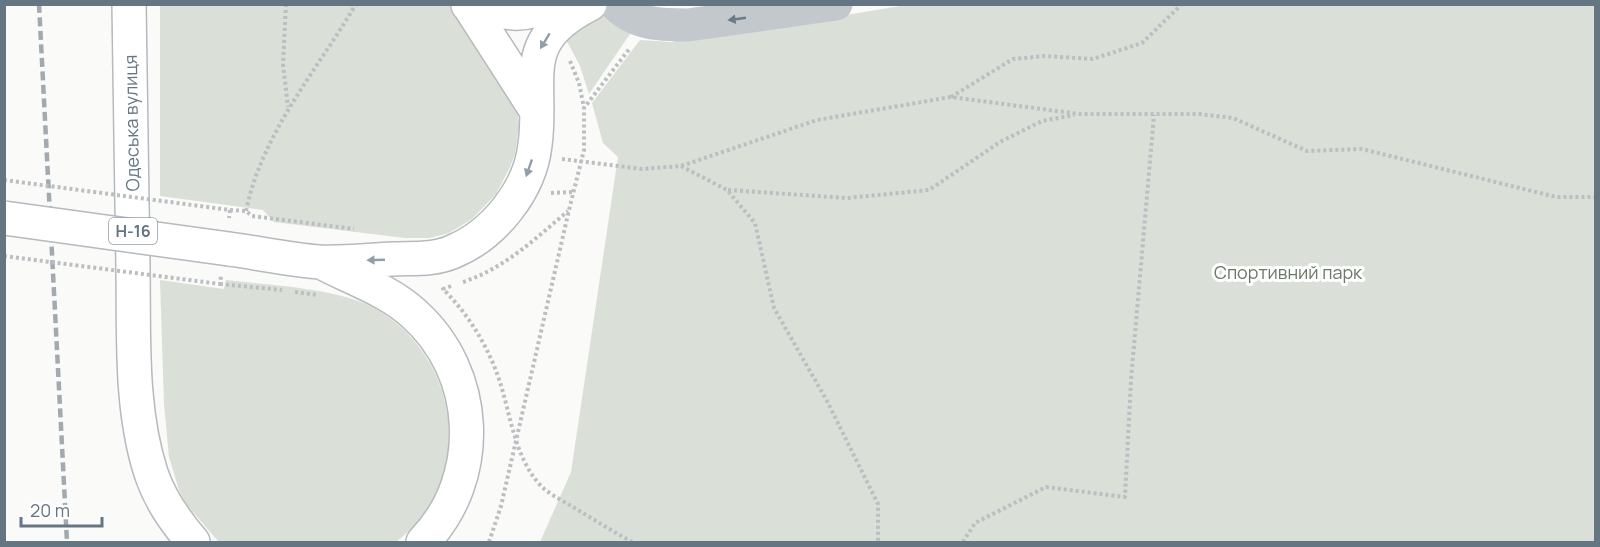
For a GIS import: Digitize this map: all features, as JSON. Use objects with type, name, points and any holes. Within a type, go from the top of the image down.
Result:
[{"type":"main road","name":"Одеська вулиця","points":[[129,4],[138,412],[146,456],[163,501],[193,543]]},
{"type":"main road","points":[[468,4],[520,14],[529,14],[547,4]]},
{"type":"main road","points":[[468,4],[536,110]]},
{"type":"main road","points":[[536,110],[538,54],[544,40],[564,19],[590,4]]},
{"type":"main road","name":"Н-16","points":[[4,218],[320,262],[434,257],[452,252],[477,238],[504,213],[522,187],[534,154],[536,110]]},
{"type":"main road","name":"Н-16","points":[[320,262],[386,294],[412,312],[439,341],[453,365],[464,400],[467,424],[468,441],[464,465],[451,504],[442,521],[423,543]]},
{"type":"street","points":[[615,4],[634,19],[648,24],[688,25],[773,9],[836,4]]},
{"type":"path","points":[[286,4],[283,64],[288,108]]},
{"type":"path","points":[[246,211],[271,139],[288,108],[356,4]]},
{"type":"path","points":[[951,97],[1013,59],[1045,56],[1093,59],[1142,43],[1182,4]]},
{"type":"path","points":[[584,108],[648,24]]},
{"type":"path","points":[[489,543],[498,519],[585,144],[584,108],[579,83],[566,54]]},
{"type":"path","points":[[581,162],[642,170],[681,166],[817,120],[951,97],[1080,114],[1199,114],[1233,118],[1306,151],[1362,149],[1556,197],[1596,197]]},
{"type":"path","points":[[727,190],[847,198],[929,190],[1000,142],[1042,121],[1080,114]]},
{"type":"path","points":[[963,543],[975,524],[1046,487],[1125,497],[1131,381],[1154,115]]},
{"type":"path","points":[[681,166],[727,190],[755,224],[774,308],[827,401],[878,504],[878,543]]},
{"type":"path","points":[[4,180],[246,211],[252,216],[358,230]]},
{"type":"path","points":[[569,210],[498,268],[443,289],[466,314],[490,356],[516,442],[537,481],[559,499],[632,543]]},
{"type":"green space","name":"Спортивний парк","points":[[913,4],[1595,5],[1595,542],[540,542],[571,472],[618,157],[603,143],[592,103],[640,40],[671,42],[732,30],[791,24]]},
{"type":"green space","points":[[160,5],[451,5],[474,30],[517,100],[519,126],[515,154],[510,167],[496,194],[472,219],[449,233],[430,238],[405,238],[274,222],[263,210],[160,196]]},
{"type":"green space","points":[[597,10],[608,14],[630,34],[589,94],[580,66],[562,32]]},
{"type":"green space","points":[[160,280],[224,289],[226,280],[323,292],[359,301],[374,308],[403,329],[426,356],[441,387],[448,420],[448,453],[439,486],[422,516],[396,542],[218,541],[186,504],[179,490],[169,457],[164,404]]},
{"type":"railway","points":[[39,4],[67,542]]}]
